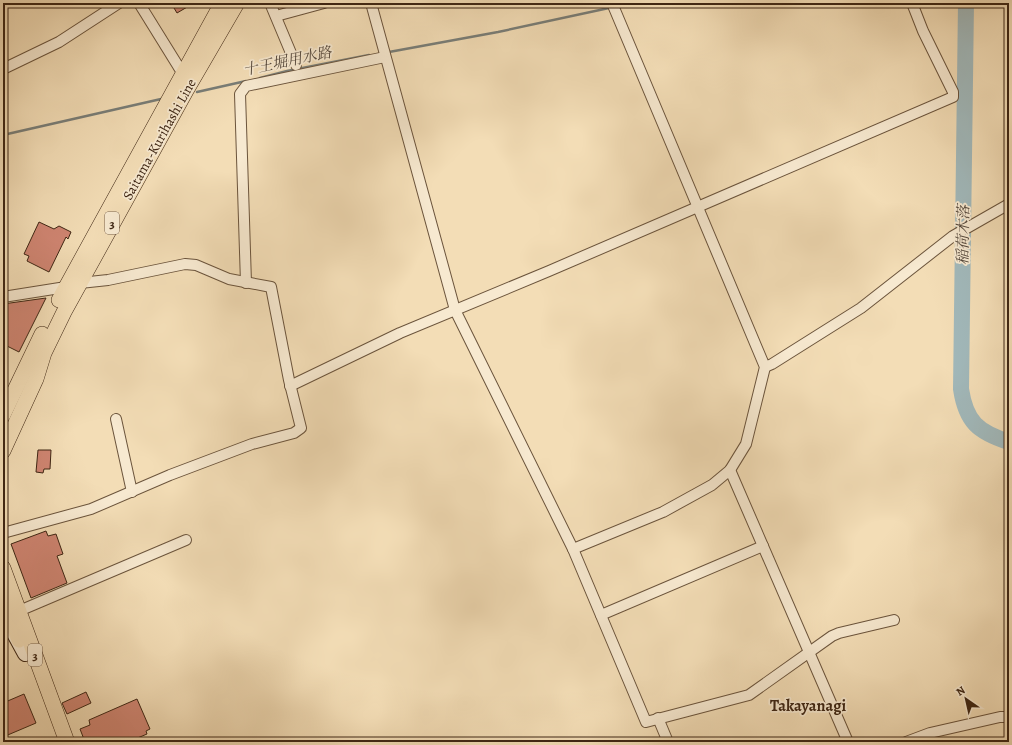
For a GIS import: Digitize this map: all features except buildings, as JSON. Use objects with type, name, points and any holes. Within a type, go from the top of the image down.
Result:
[{"type":"main road","name":"Saitama-Kurihashi Line","points":[[3,415],[66,287],[222,3]]},
{"type":"main road","name":"Saitama-Kurihashi Line","points":[[3,451],[36,378],[44,353],[80,283],[187,89],[237,3]]},
{"type":"main road","name":"3","points":[[3,568],[67,742]]},
{"type":"main road","name":"3","points":[[3,599],[57,742]]},
{"type":"street","points":[[3,69],[59,42],[119,3]]},
{"type":"street","points":[[139,3],[183,74]]},
{"type":"street","points":[[270,3],[296,65]]},
{"type":"street","points":[[276,16],[324,3]]},
{"type":"street","points":[[371,3],[455,310],[573,549],[646,722],[749,695],[810,654],[838,633],[894,620]]},
{"type":"street","points":[[573,549],[663,512],[712,485],[730,470],[746,444],[766,366],[612,3]]},
{"type":"street","points":[[290,386],[400,333],[542,274],[953,97],[953,92],[923,31],[912,3]]},
{"type":"street","points":[[246,283],[240,94],[246,86],[385,57]]},
{"type":"street","points":[[766,366],[772,364],[862,308],[936,248],[956,234],[1009,204]]},
{"type":"street","points":[[3,533],[90,509],[170,475],[252,444],[298,431],[301,425],[290,386],[273,291],[271,287],[228,279],[196,266],[184,264],[108,280],[80,283]]},
{"type":"street","points":[[3,297],[66,287]]},
{"type":"street","points":[[3,435],[35,366],[44,353]]},
{"type":"street","points":[[116,419],[132,492]]},
{"type":"street","points":[[730,470],[848,742]]},
{"type":"street","points":[[19,611],[186,540]]},
{"type":"street","points":[[601,614],[763,546]]},
{"type":"street","points":[[3,612],[25,654]]},
{"type":"street","points":[[906,742],[930,733],[1009,717]]},
{"type":"street","points":[[658,718],[668,742]]},
{"type":"waterway","name":"十王堀用水路","points":[[617,6],[635,3]]},
{"type":"waterway","name":"稲荷木落","points":[[966,3],[961,389],[966,410],[975,424],[989,434],[1009,442]]},
{"type":"waterway","name":"十王堀用水路","points":[[389,52],[498,32],[609,8]]},
{"type":"waterway","name":"十王堀用水路","points":[[260,78],[287,71],[369,55]]},
{"type":"waterway","name":"十王堀用水路","points":[[197,92],[246,81]]},
{"type":"waterway","name":"十王堀用水路","points":[[3,135],[161,99]]},
{"type":"railway","points":[[1006,742],[1009,666]]},
{"type":"district","name":"Takayanagi","points":[[808,705]]}]
